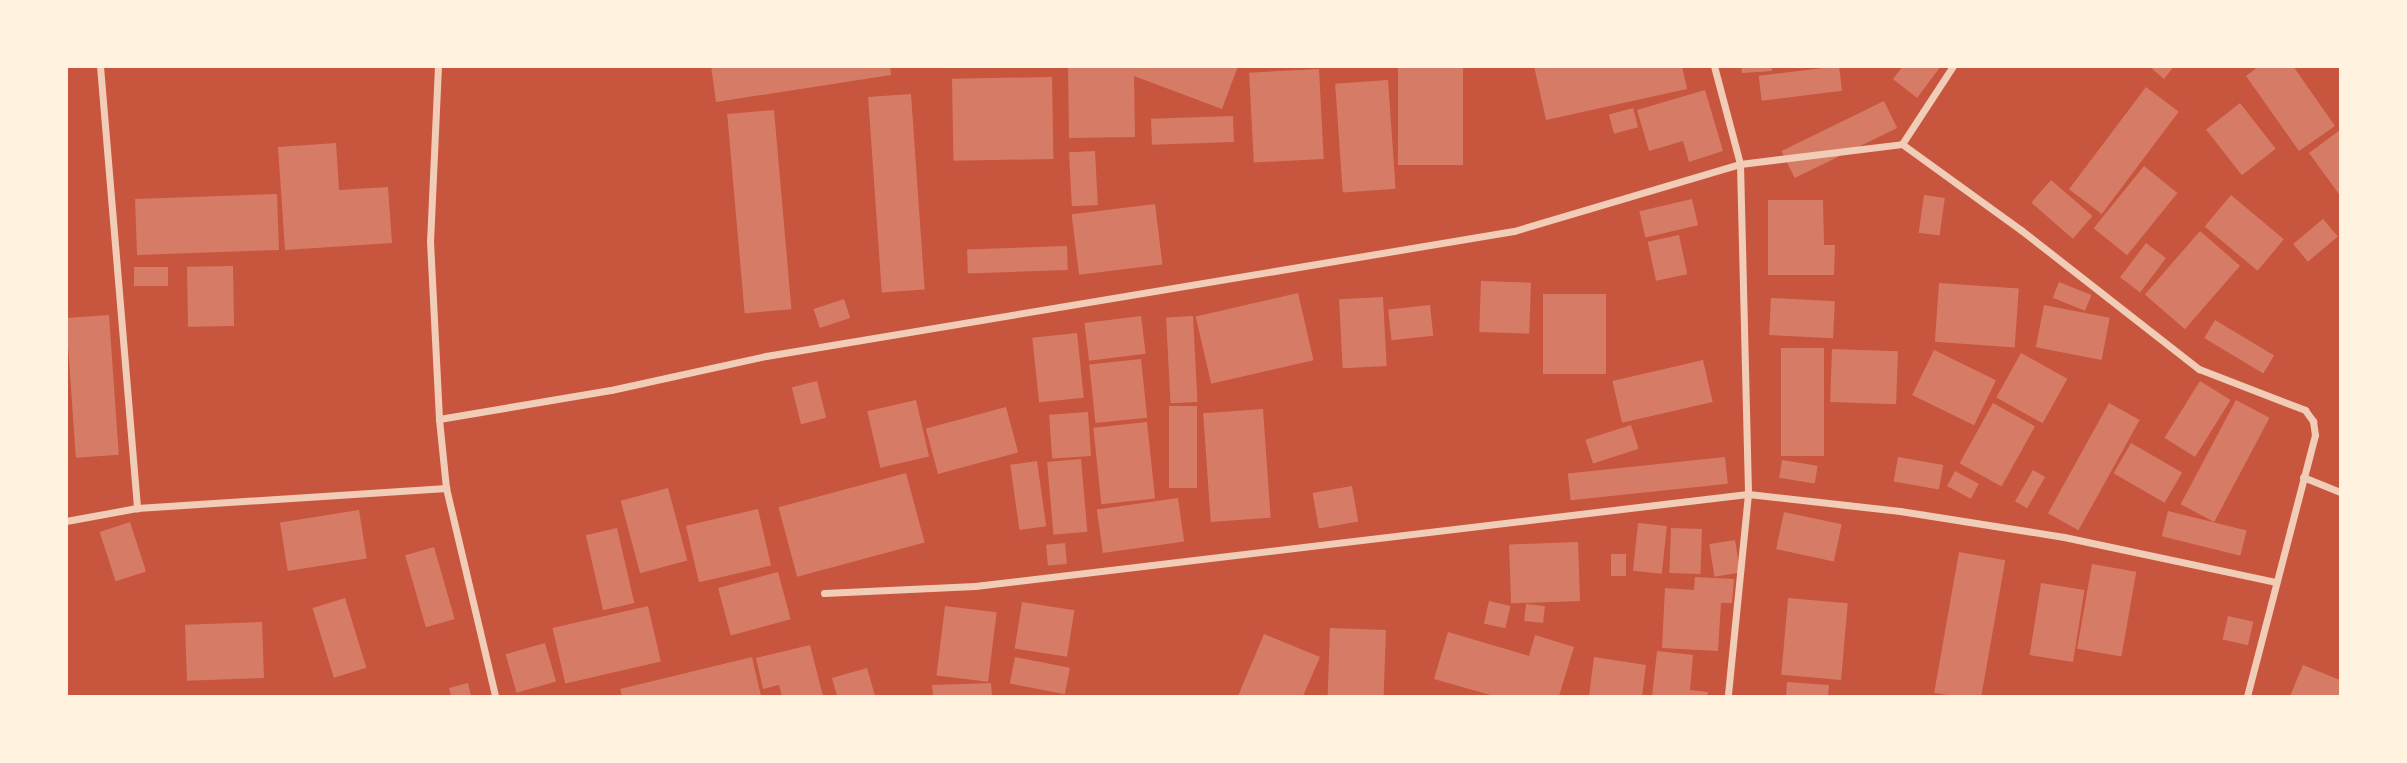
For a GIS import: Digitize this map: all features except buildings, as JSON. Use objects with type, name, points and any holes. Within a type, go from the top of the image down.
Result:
[{"type":"street","points":[[100,66],[137,508]]},
{"type":"street","points":[[438,66],[430,241],[439,419],[446,488],[495,696]]},
{"type":"street","points":[[1714,66],[1740,164],[1748,494],[1728,696]]},
{"type":"street","points":[[1902,145],[1953,66]]},
{"type":"street","points":[[439,419],[611,390],[807,349],[1514,232],[1740,164],[1902,145],[2021,229],[2199,369],[2305,410],[2315,435],[2247,696]]},
{"type":"street","points":[[2303,477],[2340,492]]},
{"type":"street","points":[[66,521],[137,508],[446,488]]},
{"type":"street","points":[[824,593],[975,586],[1748,494],[1900,511],[2064,537],[2276,582]]}]
